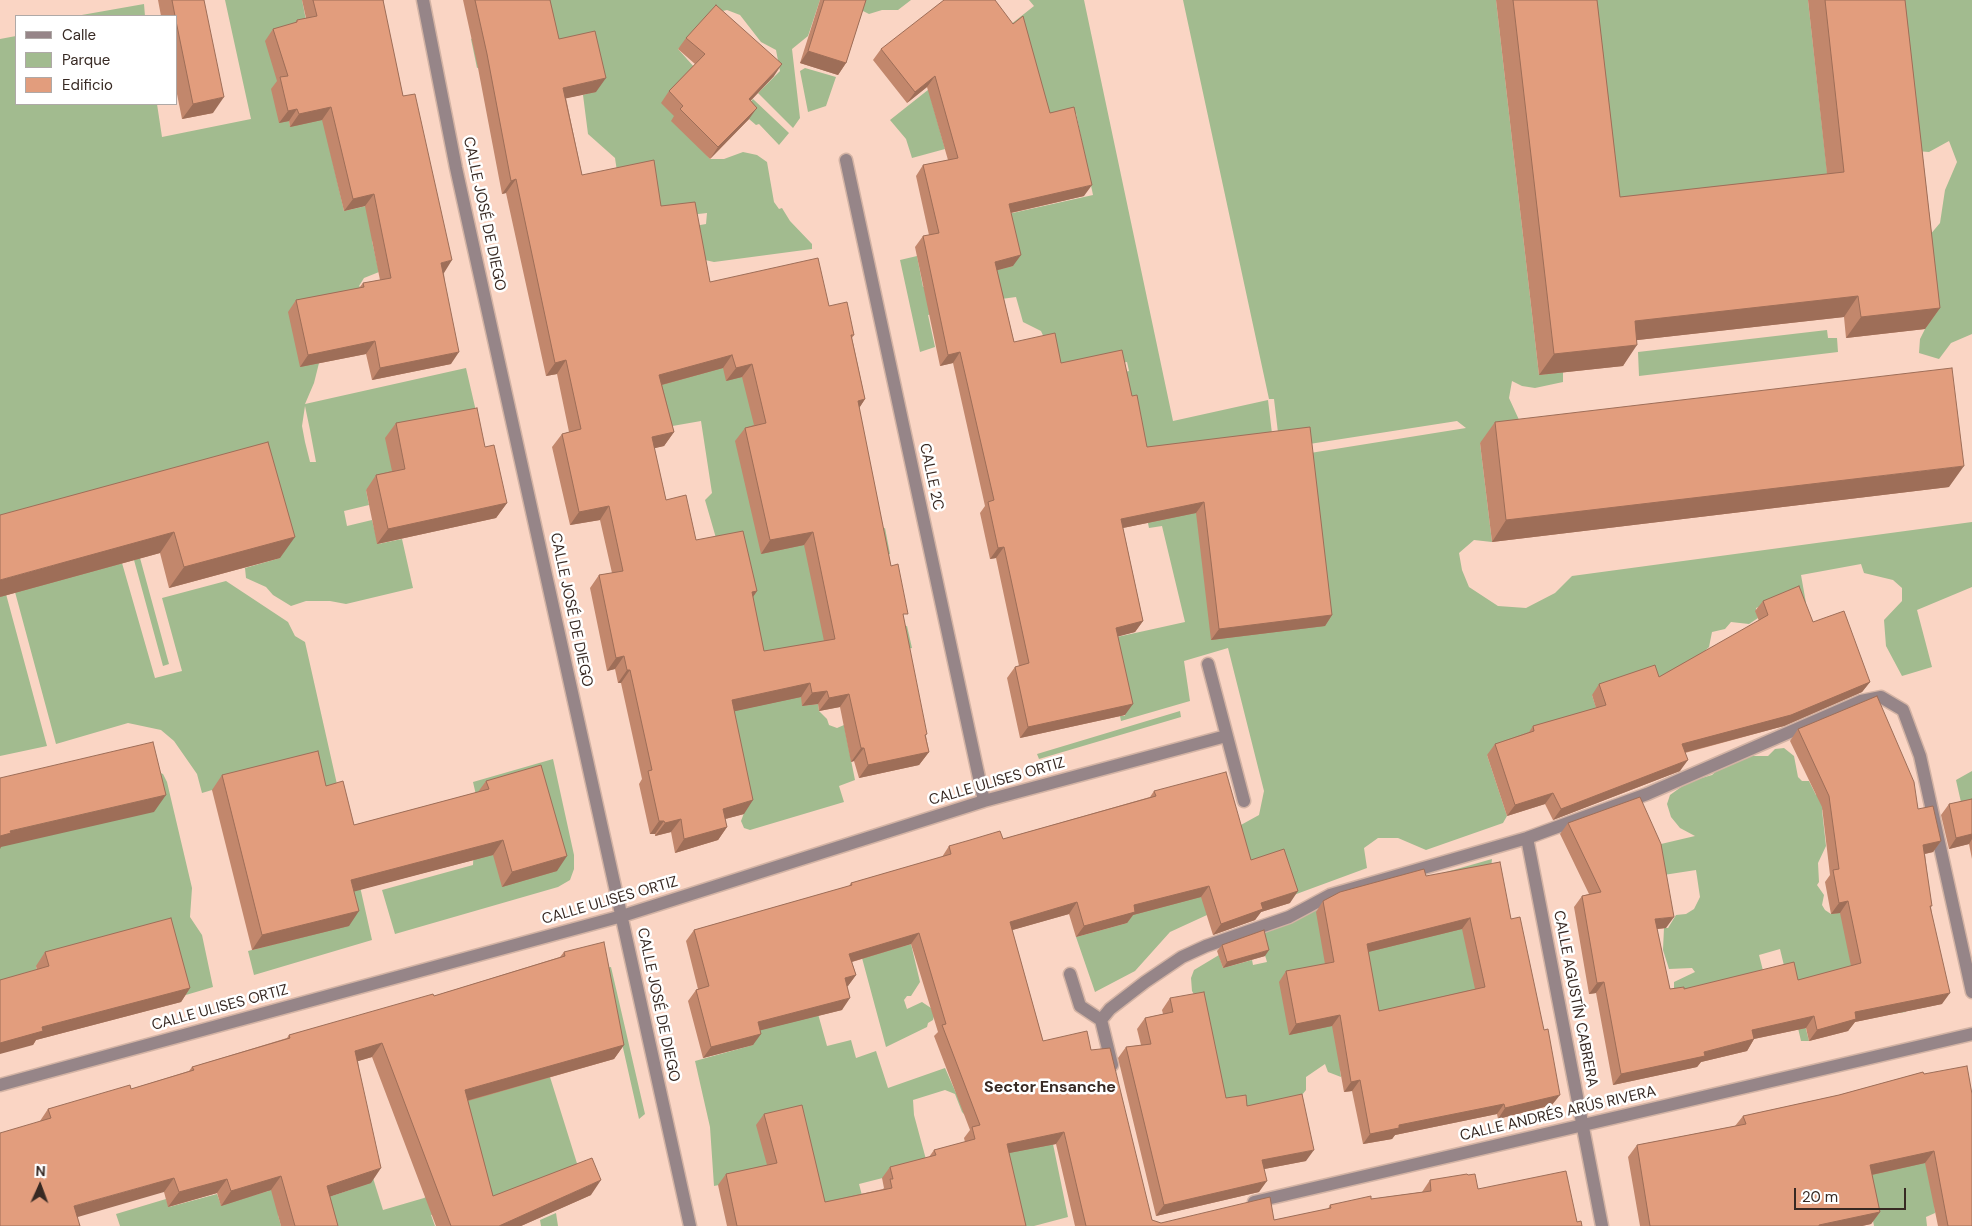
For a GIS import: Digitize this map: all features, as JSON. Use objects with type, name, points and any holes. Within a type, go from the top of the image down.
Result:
[{"type":"street","name":"CALLE JOSÉ DE DIEGO","points":[[423,0],[456,168],[690,1226]]},
{"type":"street","name":"CALLE 2C","points":[[846,160],[984,802]]},
{"type":"street","points":[[1208,664],[1244,801]]},
{"type":"street","points":[[1101,1020],[1110,1009],[1145,982],[1182,957],[1206,946],[1289,917],[1330,895],[1527,838],[1647,794],[1861,701],[1881,697],[1904,710],[1920,756],[1972,992]]},
{"type":"street","name":"CALLE ULISES ORTIZ","points":[[0,1085],[622,916],[984,802],[1226,736]]},
{"type":"street","name":"CALLE AGUSTÍN CABRERA","points":[[1527,838],[1602,1226]]},
{"type":"street","points":[[1070,974],[1080,1006],[1101,1020],[1115,1077]]},
{"type":"street","name":"CALLE ANDRÉS ARÚS RIVERA","points":[[1237,1206],[1972,1034]]},
{"type":"green space","points":[[225,0],[302,0],[306,20],[289,121],[290,126],[394,104],[324,124],[344,211],[417,194],[372,241],[379,272],[364,278],[359,286],[367,293],[319,363],[314,383],[305,404],[466,368],[487,459],[393,478],[366,490],[369,505],[344,511],[347,526],[372,520],[378,544],[402,539],[413,588],[346,604],[330,601],[306,601],[291,606],[273,595],[266,587],[246,578],[245,568],[280,558],[0,527],[0,39],[15,36],[15,105],[157,105],[162,137],[251,119]],"holes":[[[305,406],[316,462],[310,462],[305,442],[302,426]]]},
{"type":"green space","points":[[538,0],[820,0],[808,36],[792,49],[800,118],[793,128],[758,93],[780,71],[776,50],[761,42],[740,15],[727,10],[718,12],[678,49],[695,68],[675,117],[710,159],[724,159],[743,152],[757,155],[767,162],[774,202],[779,209],[782,208],[790,221],[812,244],[812,249],[714,262],[705,260],[695,226],[706,224],[707,213],[663,218],[618,178],[615,158],[588,134],[583,95],[596,91],[586,44],[477,68],[471,39]]},
{"type":"green space","points":[[862,0],[911,0],[898,10],[882,10],[869,14],[859,9]]},
{"type":"green space","points":[[1029,0],[1084,0],[1173,421],[1268,400],[1273,442],[1304,454],[1466,428],[1457,421],[1303,445],[1279,441],[1274,399],[1269,399],[1183,0],[1496,0],[1539,375],[1563,372],[1563,382],[1535,388],[1522,386],[1512,381],[1509,398],[1520,422],[1480,443],[1492,542],[1474,540],[1459,553],[1462,570],[1469,587],[1498,606],[1526,608],[1555,593],[1572,576],[1972,522],[1972,587],[1917,610],[1932,667],[1902,676],[1886,646],[1884,620],[1902,601],[1902,588],[1893,580],[1864,573],[1861,564],[1801,575],[1806,603],[1804,611],[1776,601],[1756,608],[1758,618],[1749,624],[1731,622],[1725,629],[1712,632],[1709,647],[1682,673],[1592,695],[1602,726],[1487,755],[1507,816],[1503,823],[1426,850],[1398,838],[1378,838],[1364,848],[1367,868],[1291,896],[1231,904],[1170,932],[1135,971],[1095,992],[1076,937],[1127,923],[1126,917],[1239,826],[1259,815],[1264,791],[1228,648],[1184,661],[1190,701],[1121,721],[1120,716],[1125,716],[1108,639],[1185,622],[1162,526],[1149,528],[1117,374],[1129,371],[1127,362],[1054,374],[1047,344],[1041,331],[1023,322],[1016,297],[928,315],[935,347],[920,352],[900,260],[917,256],[923,287],[1013,266],[999,216],[1093,195],[1076,113],[1041,121],[931,99],[945,149],[912,158],[906,139],[890,120],[1034,6]]},
{"type":"green space","points":[[1580,0],[1808,0],[1837,262],[1621,217]]},
{"type":"green space","points":[[1888,0],[1972,0],[1972,334],[1951,343],[1939,359],[1919,353],[1920,339],[1925,329],[1929,236],[1940,223],[1945,190],[1957,162],[1949,141],[1929,152],[1916,151]]},
{"type":"green space","points":[[144,4],[145,15],[82,15]]},
{"type":"green space","points":[[805,68],[836,77],[826,106],[808,112],[800,71]]},
{"type":"green space","points":[[753,99],[789,133],[779,145],[759,124],[756,125],[749,119],[744,109]]},
{"type":"green space","points":[[1827,330],[1828,338],[1837,338],[1838,352],[1639,376],[1638,352]]},
{"type":"green space","points":[[590,367],[723,367],[762,373],[872,531],[885,528],[890,554],[857,560],[899,627],[907,626],[912,648],[898,651],[802,706],[818,704],[819,711],[827,719],[829,725],[837,728],[844,725],[855,780],[839,786],[844,802],[750,830],[744,828],[741,821],[744,813],[715,715],[764,704],[705,500],[712,493],[701,421],[661,428]]},
{"type":"green space","points":[[140,558],[169,664],[163,666],[134,560]]},
{"type":"green space","points":[[122,563],[155,678],[182,671],[162,598],[226,581],[288,622],[295,636],[305,642],[372,940],[254,975],[248,951],[349,925],[212,790],[202,793],[197,774],[174,741],[161,730],[128,723],[56,744],[15,592]]},
{"type":"green space","points":[[6,594],[47,746],[0,756],[0,596]]},
{"type":"green space","points":[[1180,711],[1181,717],[1039,759],[1037,754]]},
{"type":"green space","points":[[1784,748],[1794,756],[1798,777],[1802,781],[1809,781],[1816,795],[1889,764],[1822,810],[1826,846],[1818,863],[1819,882],[1817,885],[1824,895],[1822,905],[1825,910],[1831,914],[1850,911],[1892,946],[1906,1012],[1892,1014],[1855,986],[1796,990],[1809,1041],[1801,1041],[1789,989],[1674,992],[1674,982],[1695,972],[1692,968],[1669,969],[1663,950],[1664,928],[1668,928],[1676,915],[1686,914],[1694,909],[1700,897],[1696,870],[1657,876],[1661,844],[1695,836],[1680,828],[1671,817],[1667,804],[1670,795],[1688,782],[1712,775],[1722,766],[1745,756],[1768,756],[1775,749]],"holes":[[[1780,949],[1787,978],[1766,982],[1759,955]]]},
{"type":"green space","points":[[553,759],[574,855],[574,869],[570,880],[558,887],[395,934],[382,890],[473,865],[476,795],[473,782]]},
{"type":"green space","points":[[156,771],[163,774],[167,782],[192,888],[190,917],[202,935],[213,987],[179,997],[36,966],[40,981],[0,991],[0,803]]},
{"type":"green space","points":[[1972,771],[1972,809],[1963,811],[1956,780]]},
{"type":"green space","points":[[1492,859],[1477,997],[1340,1069],[1341,1077],[1328,1072],[1325,1064],[1306,1077],[1306,1090],[1294,1105],[1221,1109],[1199,1003],[1192,991],[1191,978],[1194,970],[1219,955],[1223,968],[1252,960],[1253,965],[1267,962],[1262,945],[1263,932],[1278,928],[1306,912]]},
{"type":"green space","points":[[911,944],[920,982],[911,996],[907,996],[904,1000],[907,1009],[922,1002],[931,1008],[934,1016],[927,1027],[886,1047],[862,958]]},
{"type":"green space","points":[[611,967],[645,1114],[639,1119],[605,968]]},
{"type":"green space","points":[[813,996],[827,1046],[851,1040],[856,1058],[876,1051],[888,1088],[945,1068],[956,1093],[985,1083],[1046,1145],[1053,1144],[1068,1217],[1034,1226],[1020,1226],[971,1121],[962,1112],[955,1094],[945,1090],[913,1100],[914,1115],[944,1226],[918,1169],[859,1184],[864,1203],[829,1211],[767,1169],[757,1177],[714,1186],[710,1127],[695,1061],[753,1045],[748,1025]]},
{"type":"green space","points":[[550,1077],[580,1173],[485,1208],[463,1203],[431,1215],[435,1226],[330,1226],[323,1199],[367,1184],[363,1146],[383,1210],[424,1198],[426,1197],[455,1104]]},
{"type":"green space","points":[[295,1154],[278,1215],[281,1226],[120,1226],[116,1214],[166,1199],[169,1207],[217,1194],[221,1205],[268,1191]]},
{"type":"green space","points":[[1932,1161],[1935,1213],[1926,1217],[1927,1226],[1874,1226],[1864,1173]]},
{"type":"green space","points":[[556,1213],[558,1226],[541,1226],[540,1220]]},
{"type":"building","points":[[172,0],[204,0],[224,97],[193,104],[178,31],[178,15],[175,15]]},
{"type":"building","points":[[313,0],[383,0],[403,96],[415,94],[452,260],[441,263],[459,352],[380,368],[375,341],[308,355],[296,300],[364,287],[363,283],[391,278],[374,194],[353,199],[331,107],[299,114],[297,109],[288,111],[280,77],[288,76],[273,29],[297,22],[297,20],[317,16]]},
{"type":"building","points":[[475,0],[550,0],[559,39],[595,31],[606,78],[563,88],[582,175],[654,160],[661,206],[695,202],[710,282],[818,258],[829,306],[847,302],[854,335],[851,335],[865,399],[858,401],[891,566],[898,564],[908,614],[903,614],[929,752],[868,765],[864,748],[861,748],[849,694],[829,698],[827,691],[812,693],[810,683],[732,700],[753,800],[723,809],[727,827],[684,839],[681,819],[665,823],[664,821],[659,821],[648,771],[652,770],[630,670],[627,670],[624,656],[616,658],[599,575],[623,571],[609,506],[579,512],[562,434],[581,429],[566,360],[555,363],[516,179],[511,181]],"holes":[[[732,355],[736,368],[752,364],[766,423],[745,428],[770,540],[813,532],[835,639],[764,651],[752,592],[757,591],[743,531],[696,540],[686,495],[666,500],[652,437],[674,432],[659,375]]]},
{"type":"building","points":[[824,0],[866,0],[846,63],[808,51]]},
{"type":"building","points":[[944,0],[995,0],[1013,24],[1023,16],[1050,113],[1074,107],[1092,185],[1009,204],[1021,255],[995,262],[1014,342],[1055,333],[1061,363],[1122,350],[1132,396],[1137,395],[1147,447],[1310,427],[1332,615],[1219,629],[1204,502],[1121,519],[1143,621],[1116,628],[1133,704],[1028,727],[1015,667],[1029,663],[1004,547],[998,548],[988,502],[994,500],[960,352],[948,355],[923,236],[939,233],[923,165],[958,158],[935,76],[915,92],[881,49]]},
{"type":"building","points":[[1513,0],[1597,0],[1620,197],[1844,172],[1825,0],[1905,0],[1940,308],[1861,317],[1858,296],[1635,321],[1637,345],[1554,354]]},
{"type":"building","points":[[716,5],[782,64],[749,99],[757,108],[718,147],[680,109],[683,106],[669,91],[705,54],[686,38]]},
{"type":"building","points":[[1952,368],[1964,466],[1506,520],[1495,422]]},
{"type":"building","points":[[477,408],[485,447],[494,445],[507,503],[388,529],[376,475],[405,469],[396,423]]},
{"type":"building","points":[[268,442],[295,537],[184,567],[174,532],[0,580],[0,515]]},
{"type":"building","points":[[1799,586],[1813,622],[1844,611],[1870,682],[1791,715],[1682,744],[1688,760],[1561,809],[1553,793],[1515,805],[1495,744],[1534,731],[1533,726],[1606,705],[1599,684],[1655,665],[1659,677],[1768,615],[1763,601]]},
{"type":"building","points":[[1877,696],[1914,782],[1918,809],[1933,806],[1941,841],[1923,845],[1932,906],[1930,906],[1950,993],[1855,1012],[1856,1019],[1817,1030],[1814,1016],[1752,1030],[1754,1039],[1704,1052],[1705,1056],[1621,1074],[1604,982],[1597,983],[1582,896],[1601,892],[1568,823],[1640,797],[1661,844],[1674,917],[1655,919],[1670,989],[1684,987],[1684,989],[1794,962],[1798,980],[1861,963],[1848,901],[1839,903],[1833,870],[1839,869],[1829,796],[1798,729]]},
{"type":"building","points":[[153,742],[166,795],[10,831],[11,833],[0,836],[0,778]]},
{"type":"building","points":[[318,751],[326,786],[343,781],[354,825],[489,789],[486,781],[541,765],[567,856],[512,872],[503,840],[351,880],[359,911],[262,935],[222,775]]},
{"type":"building","points":[[1226,772],[1251,860],[1284,849],[1298,891],[1261,903],[1263,909],[1221,924],[1209,886],[1134,905],[1135,912],[1084,926],[1077,902],[1010,922],[1043,1041],[1087,1031],[1091,1050],[1110,1048],[1152,1220],[1161,1223],[1270,1197],[1274,1220],[1331,1208],[1330,1205],[1371,1196],[1371,1199],[1431,1191],[1430,1180],[1475,1174],[1478,1189],[1566,1171],[1577,1222],[1581,1221],[1582,1226],[1086,1226],[1064,1132],[1007,1144],[1026,1226],[737,1226],[726,1174],[777,1163],[764,1114],[802,1105],[825,1202],[892,1188],[890,1179],[893,1179],[890,1167],[936,1155],[934,1150],[975,1139],[972,1127],[980,1125],[942,1025],[946,1024],[919,933],[849,954],[856,975],[845,978],[850,998],[758,1022],[761,1034],[711,1047],[696,990],[709,986],[694,930],[852,885],[851,883],[951,854],[949,846],[1000,831],[1003,839],[1156,796],[1154,791]]},
{"type":"building","points":[[1972,799],[1972,834],[1956,838],[1949,804]]},
{"type":"building","points":[[1500,862],[1511,919],[1520,917],[1544,1030],[1548,1029],[1560,1095],[1505,1108],[1504,1104],[1399,1125],[1399,1128],[1370,1134],[1360,1080],[1351,1082],[1340,1015],[1296,1024],[1286,971],[1334,962],[1323,901],[1340,892],[1424,869],[1426,876]],"holes":[[[1470,918],[1485,987],[1379,1011],[1367,944]]]},
{"type":"building","points":[[171,918],[190,988],[42,1027],[43,1031],[0,1043],[0,980],[49,966],[45,952]]},
{"type":"building","points":[[1264,930],[1269,950],[1227,962],[1222,945]]},
{"type":"building","points":[[604,942],[624,1045],[465,1090],[493,1196],[592,1158],[601,1180],[499,1226],[451,1226],[382,1043],[355,1051],[381,1168],[327,1186],[338,1226],[295,1226],[281,1176],[231,1191],[227,1179],[179,1192],[174,1178],[74,1206],[80,1226],[0,1226],[0,1133],[51,1118],[48,1109],[130,1085],[131,1089],[194,1070],[192,1067],[290,1038],[289,1035],[433,994],[434,996],[565,956],[564,952]]},
{"type":"building","points":[[1204,992],[1226,1098],[1246,1095],[1247,1106],[1302,1094],[1314,1150],[1262,1160],[1267,1181],[1164,1205],[1126,1047],[1151,1044],[1145,1018],[1173,1012],[1170,998]]},
{"type":"building","points":[[1967,1066],[1972,1094],[1972,1226],[1948,1226],[1934,1151],[1870,1165],[1880,1212],[1819,1226],[1650,1226],[1637,1145],[1746,1124],[1743,1116],[1839,1095],[1923,1072],[1924,1074]]},
{"type":"district","name":"Sector Ensanche","points":[[1050,1088]]}]
